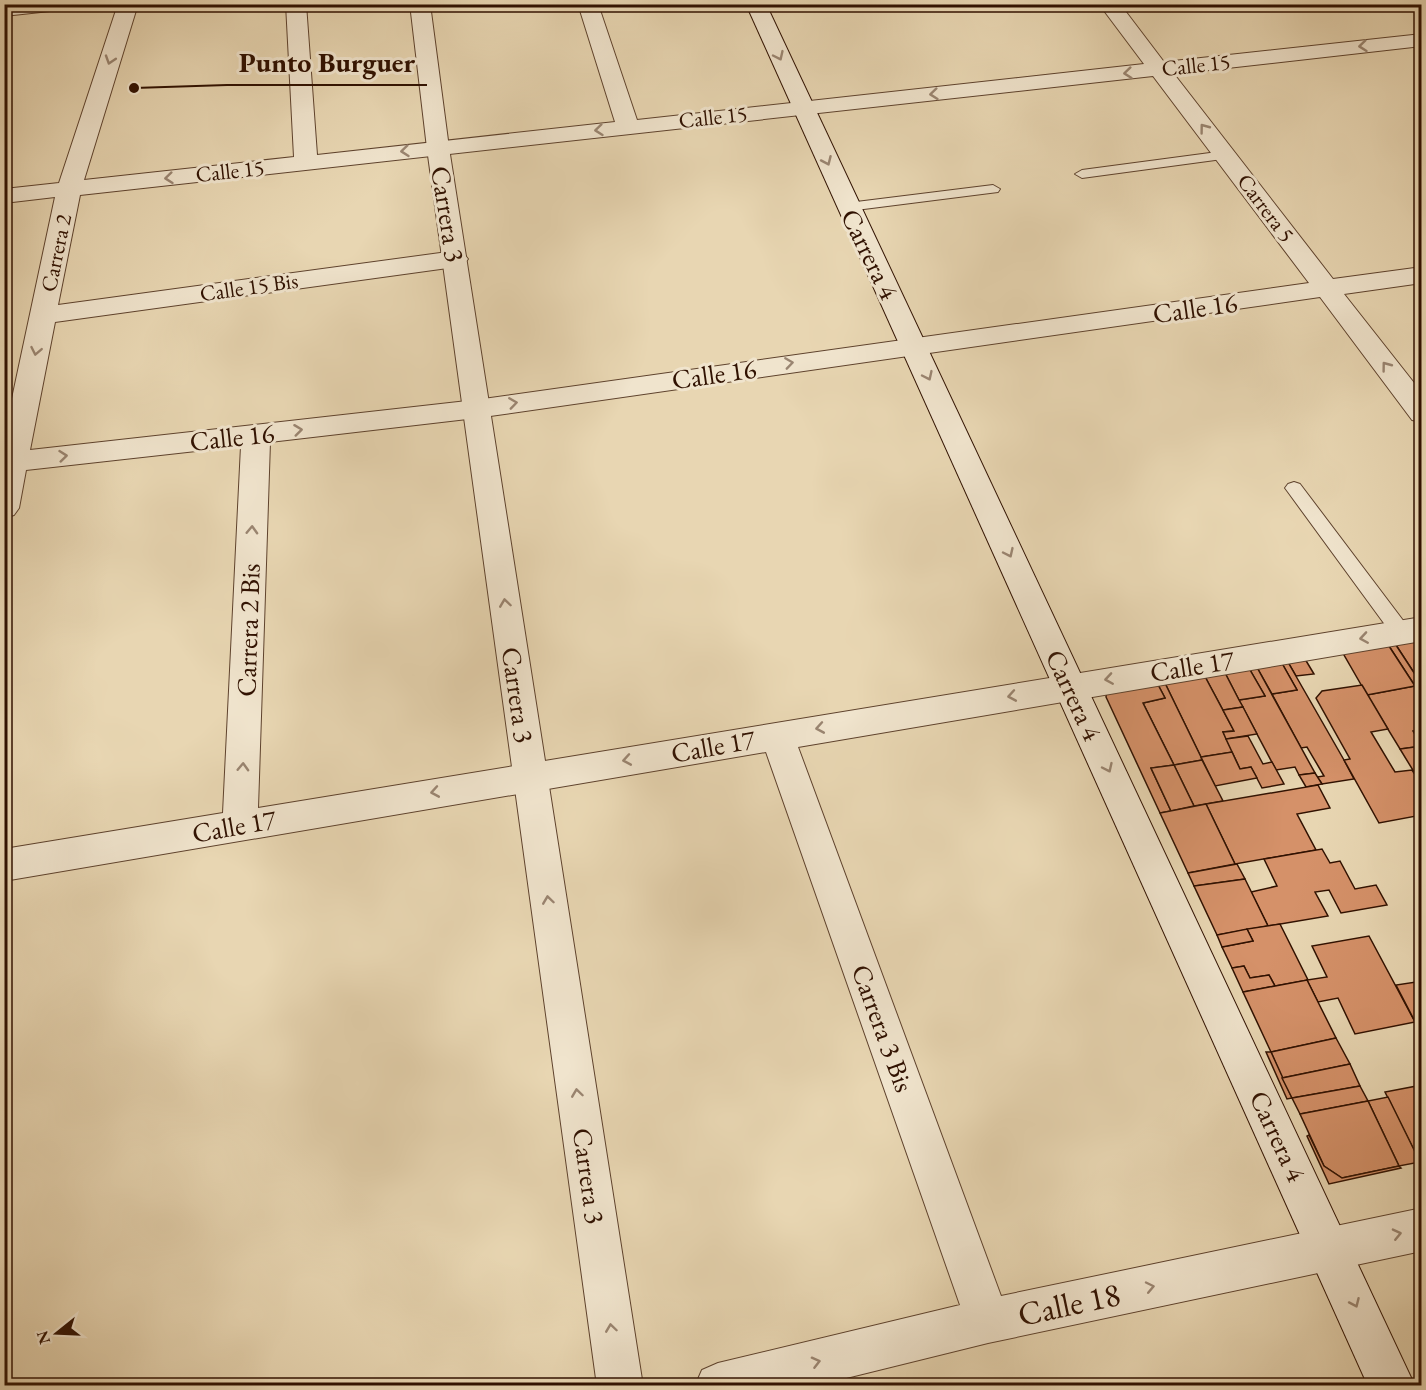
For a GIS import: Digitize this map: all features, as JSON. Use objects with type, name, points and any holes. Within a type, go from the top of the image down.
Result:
[{"type":"street","points":[[4,10],[59,4]]},
{"type":"street","name":"Carrera 2","points":[[4,508],[9,462],[69,189],[128,4]]},
{"type":"street","points":[[296,4],[306,162]]},
{"type":"street","name":"Carrera 3","points":[[420,4],[438,148],[620,1386]]},
{"type":"street","points":[[588,4],[628,126]]},
{"type":"street","name":"Carrera 4","points":[[756,4],[1392,1386]]},
{"type":"street","name":"Carrera 5","points":[[1109,4],[1422,413]]},
{"type":"street","name":"Calle 15","points":[[4,196],[1422,40]]},
{"type":"street","name":"Calle 15 Bis","points":[[43,315],[455,259]]},
{"type":"street","name":"Calle 16","points":[[9,462],[476,409],[914,345],[1328,290],[1422,275]]},
{"type":"street","name":"Carrera 2 Bis","points":[[240,825],[256,435]]},
{"type":"street","name":"Calle 17","points":[[4,865],[1411,631]]},
{"type":"street","name":"Carrera 3 Bis","points":[[777,735],[988,1320]]},
{"type":"street","name":"Calle 18","points":[[718,1386],[988,1320],[1331,1250],[1422,1228]]},
{"type":"lane","points":[[1082,174],[1225,155]]},
{"type":"lane","points":[[848,207],[993,189]]},
{"type":"lane","points":[[1294,488],[1411,631]]},
{"type":"building","points":[[1422,634],[1422,685],[1392,639]]},
{"type":"building","points":[[1392,639],[1422,685],[1422,729],[1413,731],[1422,746],[1400,749],[1367,695],[1415,686],[1385,640]]},
{"type":"building","points":[[1385,640],[1415,686],[1367,695],[1340,648]]},
{"type":"building","points":[[1302,654],[1314,674],[1296,676],[1285,657]]},
{"type":"building","points":[[1285,657],[1354,779],[1322,784],[1317,777],[1324,776],[1307,747],[1301,748],[1272,694],[1297,690],[1279,658]]},
{"type":"building","points":[[1279,658],[1297,690],[1272,694],[1254,662]]},
{"type":"building","points":[[1254,662],[1315,773],[1299,775],[1295,767],[1276,770],[1239,700],[1265,696],[1246,663]]},
{"type":"building","points":[[1246,663],[1265,696],[1239,700],[1222,667]]},
{"type":"building","points":[[1222,667],[1243,707],[1223,710],[1202,671]]},
{"type":"building","points":[[1202,671],[1234,731],[1223,732],[1233,752],[1201,757],[1162,677]]},
{"type":"building","points":[[1162,677],[1202,760],[1174,765],[1143,703],[1165,698],[1155,679]]},
{"type":"building","points":[[1155,679],[1165,698],[1143,703],[1174,765],[1151,768],[1171,811],[1160,813],[1106,697],[1107,691]]},
{"type":"building","points":[[1362,685],[1388,729],[1371,732],[1395,772],[1412,770],[1422,785],[1422,815],[1379,823],[1344,760],[1350,759],[1316,698],[1322,691]]},
{"type":"building","points":[[1243,707],[1257,734],[1226,739],[1223,732],[1234,731],[1223,710]]},
{"type":"building","points":[[1248,736],[1263,764],[1272,762],[1284,784],[1262,788],[1251,767],[1240,769],[1226,739]]},
{"type":"building","points":[[1422,746],[1422,785],[1400,749]]},
{"type":"building","points":[[1232,752],[1240,769],[1251,767],[1257,778],[1215,786],[1201,757]]},
{"type":"building","points":[[1202,760],[1223,801],[1194,806],[1174,765]]},
{"type":"building","points":[[1174,765],[1194,806],[1171,811],[1151,768]]},
{"type":"building","points":[[1315,773],[1322,784],[1306,787],[1299,775]]},
{"type":"building","points":[[1318,785],[1330,808],[1297,814],[1316,850],[1235,864],[1206,804]]},
{"type":"building","points":[[1206,804],[1235,864],[1188,873],[1160,813]]},
{"type":"building","points":[[1322,849],[1330,863],[1340,861],[1355,889],[1376,885],[1387,905],[1341,913],[1329,890],[1315,892],[1328,916],[1268,926],[1251,892],[1277,886],[1264,859]]},
{"type":"building","points":[[1237,864],[1245,879],[1194,886],[1188,873]]},
{"type":"building","points":[[1245,879],[1268,926],[1217,935],[1194,886]]},
{"type":"building","points":[[1280,924],[1308,980],[1275,986],[1269,975],[1250,978],[1244,966],[1232,968],[1222,947],[1253,941],[1247,929]]},
{"type":"building","points":[[1247,929],[1253,941],[1222,947],[1217,935]]},
{"type":"building","points":[[1369,936],[1415,1022],[1355,1034],[1338,998],[1318,1002],[1307,980],[1327,977],[1312,946]]},
{"type":"building","points":[[1244,966],[1250,978],[1269,975],[1275,986],[1243,992],[1232,968]]},
{"type":"building","points":[[1307,980],[1336,1038],[1271,1052],[1243,992]]},
{"type":"building","points":[[1416,982],[1422,991],[1422,1035],[1396,985]]},
{"type":"building","points":[[1336,1038],[1350,1064],[1282,1078],[1271,1052]]},
{"type":"building","points":[[1266,1052],[1271,1052],[1292,1098],[1287,1099]]},
{"type":"building","points":[[1350,1064],[1360,1086],[1292,1098],[1282,1078]]},
{"type":"building","points":[[1422,1085],[1422,1162],[1420,1162],[1385,1092]]},
{"type":"building","points":[[1360,1086],[1368,1101],[1300,1114],[1292,1098]]},
{"type":"building","points":[[1388,1097],[1420,1162],[1399,1166],[1368,1101]]},
{"type":"building","points":[[1368,1101],[1399,1166],[1342,1178],[1324,1166],[1300,1114]]},
{"type":"building","points":[[1309,1135],[1324,1166],[1342,1178],[1399,1166],[1401,1168],[1329,1184],[1307,1136]]},
{"type":"place","name":"Punto Burguer","points":[[134,88]]}]
